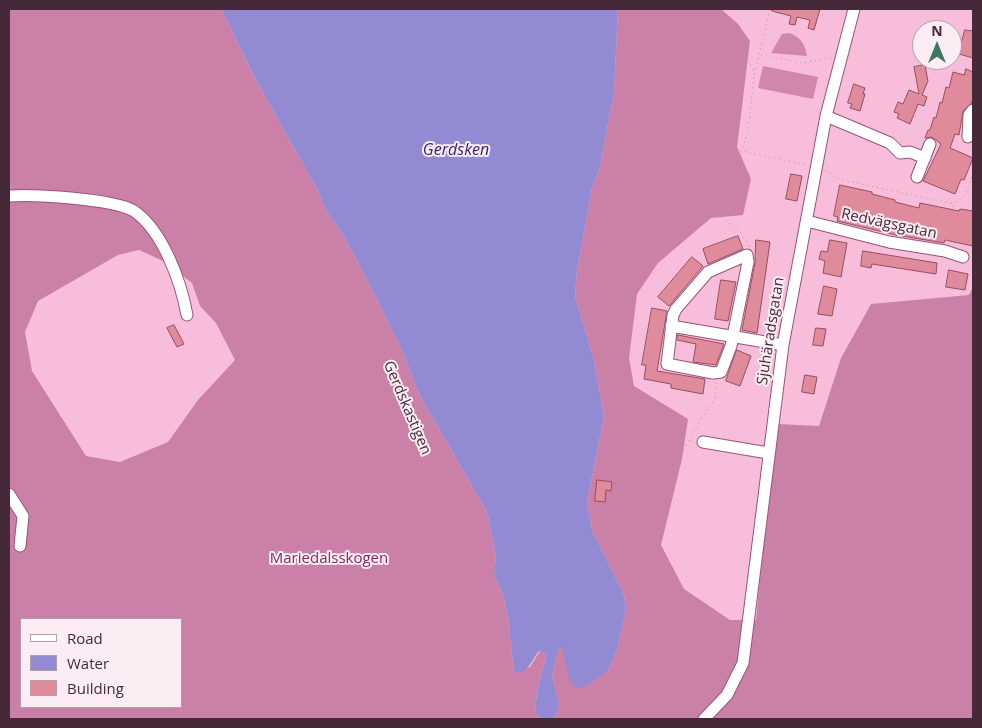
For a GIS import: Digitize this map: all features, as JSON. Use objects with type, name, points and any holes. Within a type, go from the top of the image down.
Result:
[{"type":"street","name":"Sjuhäradsgatan","points":[[704,719],[727,695],[742,663],[748,629],[768,453],[783,344],[826,116],[854,9]]},
{"type":"street","points":[[968,137],[969,116],[973,110]]},
{"type":"street","points":[[826,116],[890,143],[900,153],[910,152],[925,158]]},
{"type":"street","points":[[917,177],[930,144]]},
{"type":"street","points":[[9,196],[91,200],[133,211],[157,235],[183,290],[187,315]]},
{"type":"street","name":"Redvägsgatan","points":[[807,221],[902,245],[945,251],[964,257]]},
{"type":"street","points":[[747,255],[748,262],[733,337],[721,372],[718,374],[667,364],[672,326],[676,309],[708,272],[747,255]]},
{"type":"street","points":[[672,326],[783,344]]},
{"type":"street","points":[[703,442],[768,453]]},
{"type":"street","points":[[9,494],[23,516],[20,546]]},
{"type":"path","name":"Gerdskastigen","points":[[200,9],[209,38],[226,62],[266,139],[285,158],[297,198],[318,239],[333,310],[351,336],[380,364],[428,480]]},
{"type":"path","points":[[718,9],[738,34],[750,60],[754,76]]},
{"type":"path","points":[[686,446],[653,431],[638,394],[624,375],[629,353],[627,344],[619,335],[628,288],[651,267],[657,256],[688,220],[730,190],[749,124],[754,76],[770,9]]},
{"type":"path","points":[[9,11],[19,11],[34,18],[68,89],[92,118],[102,168],[110,187]]},
{"type":"path","points":[[91,200],[110,187],[152,164],[159,147],[205,93],[209,38]]},
{"type":"path","points":[[759,55],[802,63],[841,56]]},
{"type":"path","points":[[607,172],[617,158],[648,156],[714,138],[731,144],[742,151],[816,167],[842,180],[941,202],[954,202],[964,196],[973,173]]},
{"type":"path","points":[[718,197],[723,219],[739,230],[749,244],[747,255]]},
{"type":"path","points":[[945,251],[954,202]]},
{"type":"path","points":[[152,216],[213,232],[242,253],[258,268],[271,295],[273,334],[271,346],[276,364],[285,386],[296,395],[308,451],[338,515],[353,520],[374,513],[402,500],[428,480],[463,504],[472,522],[475,566],[500,719]]},
{"type":"path","points":[[273,334],[290,347],[312,350],[340,342],[351,336]]},
{"type":"path","points":[[949,719],[935,696],[921,665],[948,611],[962,600],[964,588],[936,539],[920,526],[908,500],[913,490],[916,474],[915,444],[922,418],[927,386],[930,381],[947,375],[973,349]]},
{"type":"path","points":[[637,719],[669,620],[654,577],[655,521],[661,480],[686,446],[700,419],[715,399],[718,374]]},
{"type":"path","points":[[772,425],[804,451],[822,455],[844,445],[877,446],[897,453],[915,444]]},
{"type":"path","points":[[748,629],[764,631],[793,645],[829,641],[838,644],[855,663],[871,662],[884,664],[935,696]]},
{"type":"shaded area","points":[[790,33],[802,42],[807,56],[771,53],[782,34]]},
{"type":"shaded area","points":[[763,66],[818,77],[813,99],[758,88]]},
{"type":"green space","name":"Mariedalsskogen","points":[[9,9],[221,9],[257,82],[317,189],[326,211],[342,233],[372,289],[402,350],[420,396],[487,512],[496,556],[494,575],[503,595],[508,617],[514,673],[530,667],[540,651],[546,654],[536,704],[536,714],[544,719],[9,719]],"holes":[[[139,250],[163,261],[192,283],[200,306],[216,323],[235,360],[198,400],[168,442],[120,462],[86,456],[32,371],[25,332],[38,301],[118,255]]]},
{"type":"green space","points":[[618,9],[721,9],[738,24],[750,41],[737,147],[751,179],[743,215],[711,218],[658,263],[637,294],[629,358],[634,386],[688,419],[682,459],[661,545],[684,589],[730,620],[756,620],[772,453],[778,424],[819,426],[841,358],[871,304],[969,295],[973,287],[973,719],[555,719],[559,704],[552,675],[558,651],[562,647],[608,671],[617,650],[626,609],[624,595],[592,530],[587,502],[604,417],[594,360],[575,296],[577,271],[592,188],[600,167],[614,92]]},
{"type":"water","name":"Gerdsken","points":[[221,9],[618,9],[614,92],[600,167],[592,188],[577,271],[575,296],[594,360],[604,417],[587,502],[592,530],[624,595],[626,609],[617,650],[608,671],[588,685],[576,689],[569,678],[562,647],[558,651],[552,675],[559,704],[555,719],[544,719],[536,714],[538,689],[546,654],[539,651],[526,669],[514,673],[508,617],[503,595],[494,575],[496,556],[487,512],[420,396],[402,350],[372,289],[342,233],[326,211],[317,189],[257,82]]},
{"type":"building","points":[[772,9],[820,9],[814,30],[808,28],[810,20],[797,17],[795,25],[789,24],[791,16],[772,11]]},
{"type":"building","points":[[965,30],[973,31],[973,58],[962,55],[962,42]]},
{"type":"building","points":[[966,69],[973,72],[972,103],[963,111],[959,135],[955,134],[950,148],[973,158],[964,180],[961,179],[955,194],[923,181],[941,144],[932,137],[925,138],[934,117],[936,118],[946,87],[949,88],[953,72],[964,75]]},
{"type":"building","points":[[915,70],[926,70],[928,81],[922,95],[927,97],[924,106],[918,104],[910,124],[897,118],[899,114],[894,112],[898,102],[903,104],[909,90],[919,94]]},
{"type":"building","points":[[854,84],[865,88],[860,111],[850,108],[852,104],[848,103]]},
{"type":"building","points":[[791,174],[802,176],[797,201],[786,199]]},
{"type":"building","points":[[840,185],[872,192],[872,194],[895,200],[895,202],[919,208],[920,203],[959,211],[960,209],[973,211],[973,246],[945,240],[944,243],[896,235],[837,221],[838,217],[834,216]]},
{"type":"building","points":[[738,236],[743,249],[708,264],[703,249]]},
{"type":"building","points":[[756,240],[770,242],[757,333],[742,330],[755,263]]},
{"type":"building","points":[[830,240],[847,243],[841,277],[823,273],[825,261],[819,259],[821,251],[827,252]]},
{"type":"building","points":[[863,251],[937,263],[936,274],[872,264],[871,268],[861,266]]},
{"type":"building","points":[[692,257],[703,266],[669,306],[658,297]]},
{"type":"building","points":[[949,270],[968,274],[965,290],[946,287]]},
{"type":"building","points":[[721,280],[736,282],[728,321],[715,319]]},
{"type":"building","points":[[824,286],[837,289],[832,316],[818,314]]},
{"type":"building","points":[[652,308],[667,311],[657,371],[705,379],[703,394],[671,388],[671,384],[644,379],[646,365],[642,365]]},
{"type":"building","points":[[174,325],[184,344],[177,347],[167,328]]},
{"type":"building","points":[[816,328],[826,329],[823,346],[813,345]]},
{"type":"building","points":[[678,335],[724,344],[716,365],[693,362],[696,344],[677,340]]},
{"type":"building","points":[[737,350],[751,356],[740,386],[726,381]]},
{"type":"building","points":[[805,375],[817,377],[814,394],[802,392]]},
{"type":"building","points":[[597,480],[612,482],[611,491],[606,490],[605,502],[595,501]]}]
